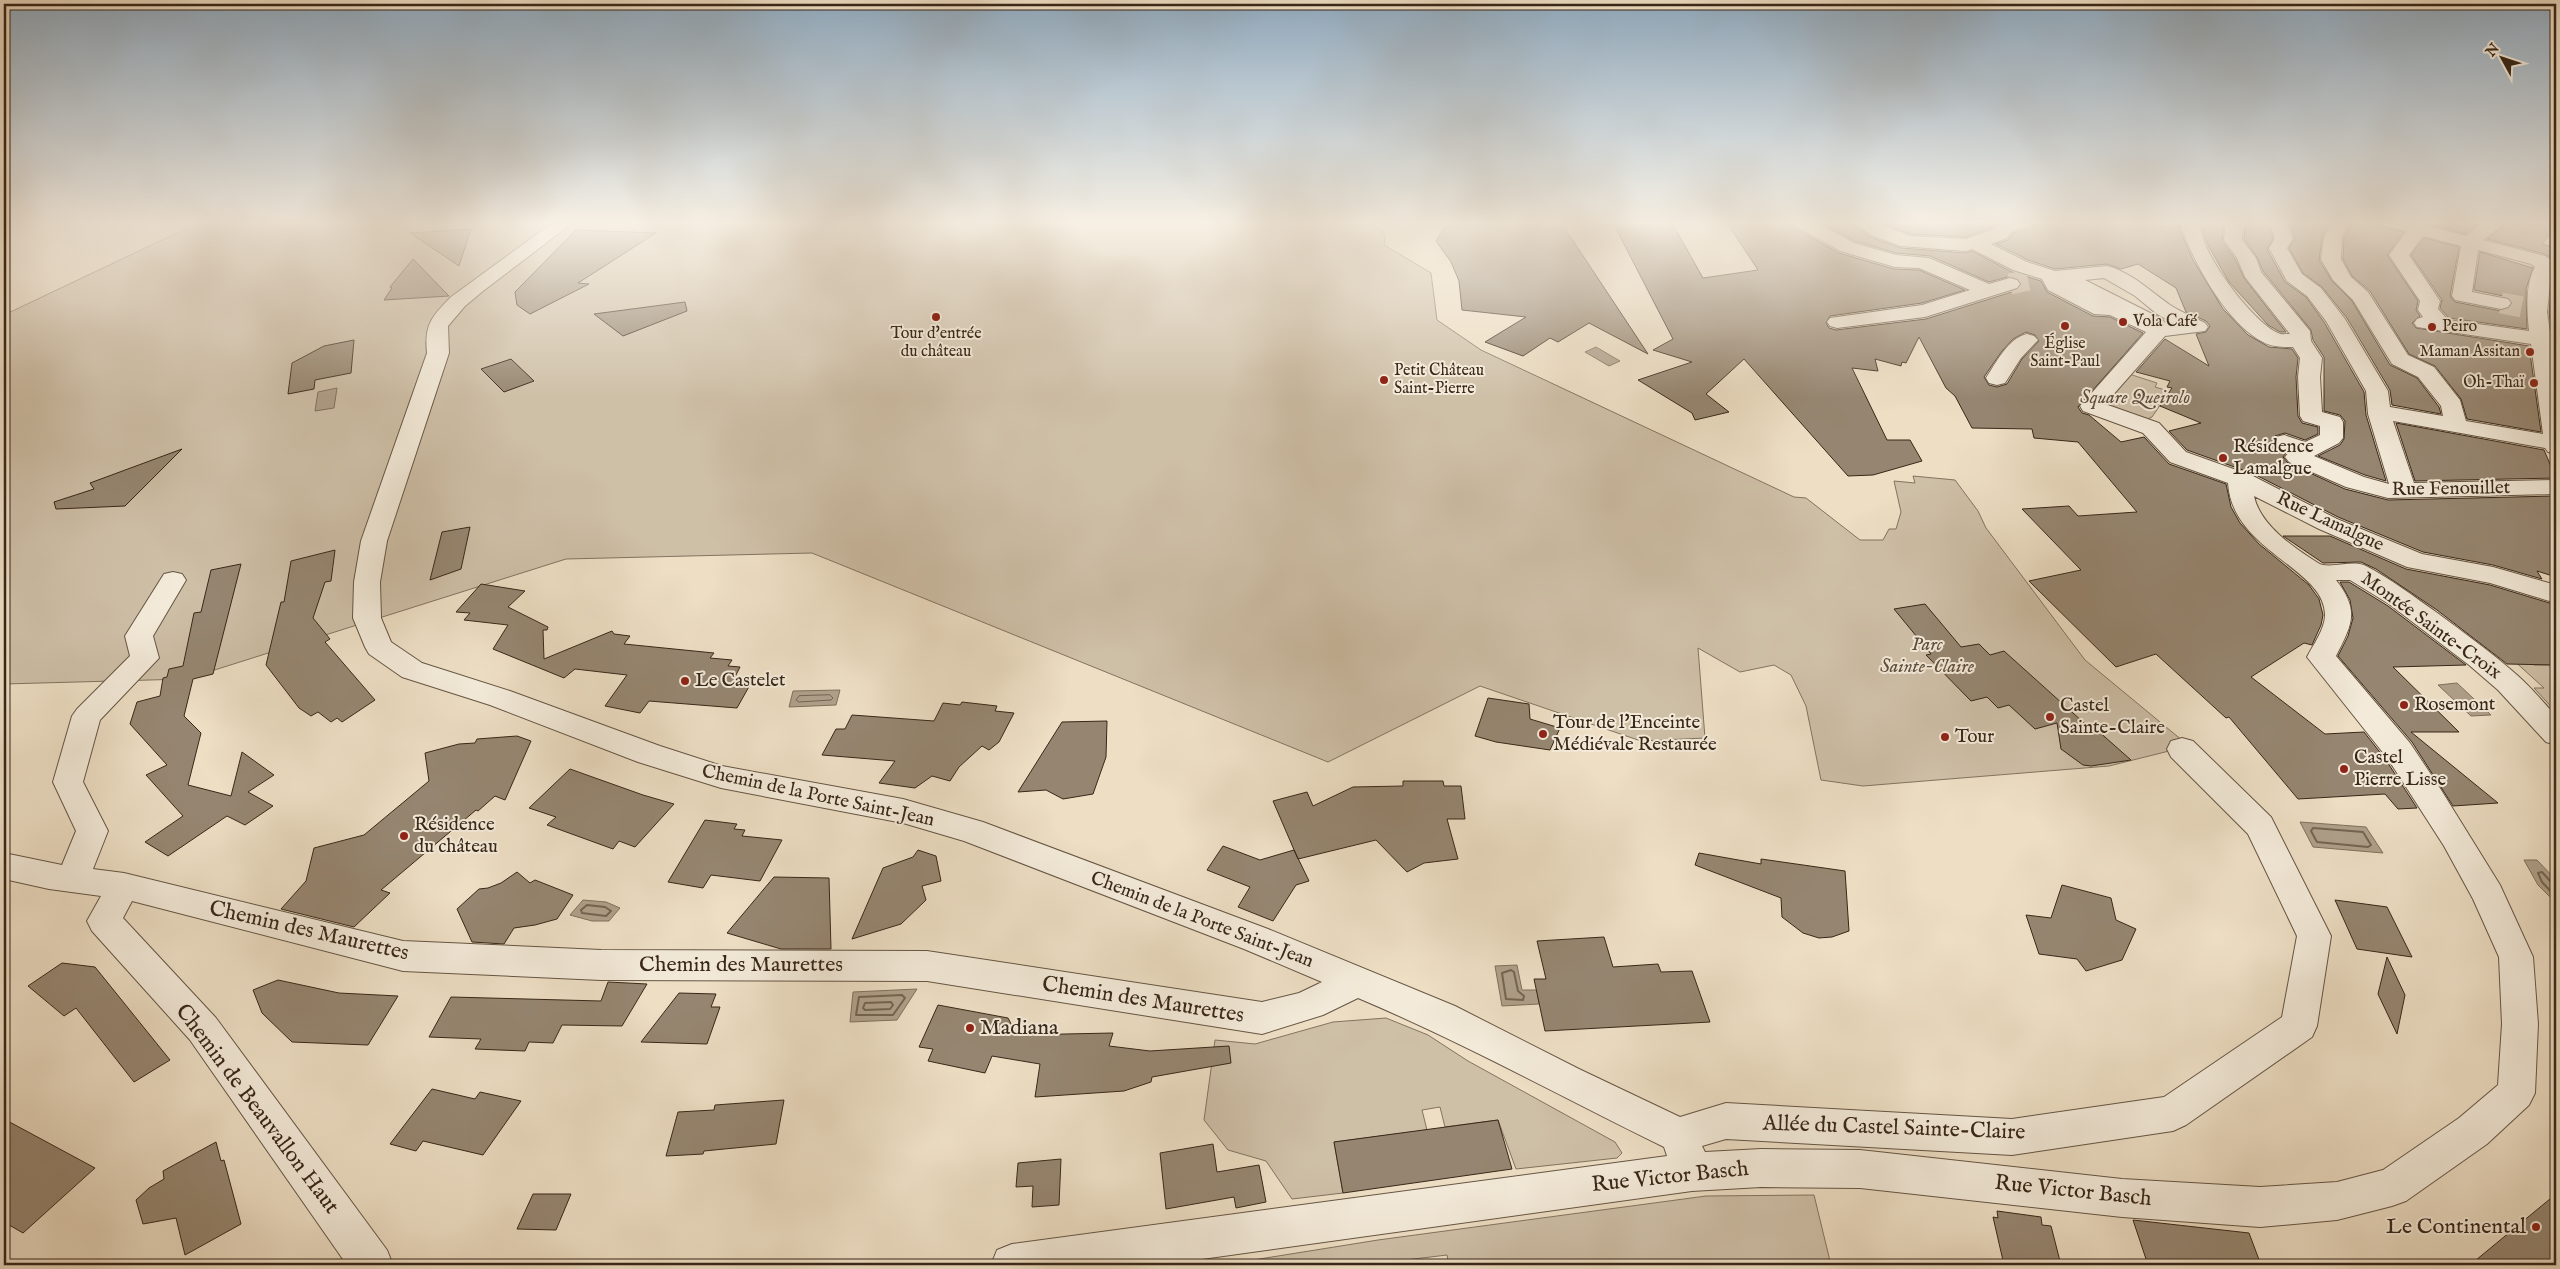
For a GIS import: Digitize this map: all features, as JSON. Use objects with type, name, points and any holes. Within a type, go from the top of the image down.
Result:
[{"type":"street","name":"Chemin de la Porte Saint-Jean","points":[[486,280],[445,313],[437,327],[438,353],[374,541],[368,582],[367,618],[379,647],[412,670],[500,698],[649,754],[721,777],[903,811],[972,831],[1239,933],[1442,1018],[1566,1081],[1679,1134]]},
{"type":"street","points":[[1963,280],[1988,291]]},
{"type":"street","points":[[1837,322],[1925,311],[2030,280]]},
{"type":"street","points":[[2052,280],[2055,286],[2101,310],[2113,308],[2159,330],[2198,327],[2164,310],[2142,292],[2121,280]]},
{"type":"street","points":[[2217,280],[2231,302],[2271,338],[2300,341],[2300,330],[2258,280]]},
{"type":"street","points":[[2298,280],[2314,292],[2335,319],[2376,391],[2378,412],[2397,472],[2406,491]]},
{"type":"street","points":[[2342,280],[2361,296],[2400,359],[2426,372],[2452,405],[2456,426]]},
{"type":"street","points":[[2415,280],[2425,291],[2430,301],[2428,310],[2433,324],[2539,339]]},
{"type":"street","points":[[2464,280],[2462,296],[2501,303]]},
{"type":"street","points":[[2378,412],[2555,445],[2533,309],[2540,280]]},
{"type":"street","name":"Rue Lamalgue","points":[[2159,330],[2091,406],[2152,428],[2178,456],[2244,481],[2328,524],[2416,561],[2493,575],[2556,594]]},
{"type":"street","points":[[1997,378],[2013,354],[2027,340]]},
{"type":"street","name":"Rue Fenouillet","points":[[2300,341],[2311,358],[2308,366],[2310,416],[2332,422],[2331,438],[2295,446],[2297,457],[2355,482],[2388,491],[2556,488]]},
{"type":"street","points":[[2244,481],[2240,484],[2241,498],[2248,514],[2257,527],[2314,573]]},
{"type":"street","name":"Montée Sainte-Croix","points":[[2314,573],[2355,570],[2398,598],[2479,658],[2508,683],[2556,734]]},
{"type":"street","name":"Rue Victor Basch","points":[[1012,1265],[1692,1172],[1761,1168],[1860,1169],[2141,1199],[2260,1207],[2337,1201],[2392,1187],[2474,1131],[2516,1093],[2520,1024],[2516,957],[2488,895],[2432,801],[2399,751],[2321,657],[2340,616],[2338,604],[2327,585],[2314,573]]},
{"type":"street","points":[[72,880],[92,831],[68,782],[87,716],[145,658],[139,636],[173,580]]},
{"type":"street","name":"Allée du Castel Sainte-Claire","points":[[1679,1134],[1726,1121],[2012,1137],[2173,1114],[2189,1100],[2299,1026],[2314,936],[2260,826],[2182,749]]},
{"type":"street","points":[[4,866],[72,880],[124,886]]},
{"type":"street","name":"Chemin des Maurettes","points":[[124,886],[403,956],[601,964],[927,966],[1262,1018],[1301,1009],[1334,994],[1355,981]]},
{"type":"street","name":"Chemin de Beauvallon Haut","points":[[124,886],[104,921],[204,1029],[372,1265]]},
{"type":"street","points":[[1679,1134],[1692,1172]]},
{"type":"green space","name":"Parc Sainte-Claire","points":[[77,280],[1432,280],[1437,320],[1481,350],[1794,497],[1806,498],[1860,540],[1883,540],[1889,529],[1896,529],[1901,512],[1894,481],[1915,483],[1913,476],[1955,480],[1978,511],[1986,528],[2085,660],[2189,746],[2109,766],[1863,786],[1821,780],[1806,706],[1791,675],[1774,665],[1740,672],[1698,648],[1705,738],[1641,741],[1480,686],[1328,762],[812,553],[566,559],[186,679],[4,684],[4,315]]},
{"type":"green space","name":"Square Queirolo","points":[[2126,373],[2157,383],[2155,387],[2165,390],[2164,394],[2167,395],[2152,417],[2141,422],[2098,408]]},
{"type":"green space","points":[[2511,658],[2528,658],[2534,665],[2554,665],[2556,667],[2556,712],[2534,688],[2544,688]]},
{"type":"green space","points":[[1386,1018],[1428,1035],[1468,1061],[1615,1142],[1622,1153],[1617,1158],[1516,1169],[1498,1120],[1445,1127],[1440,1107],[1422,1110],[1427,1130],[1334,1142],[1343,1193],[1292,1199],[1266,1161],[1228,1150],[1204,1120],[1215,1040],[1255,1044],[1333,1022]]},
{"type":"green space","points":[[1814,1195],[1831,1265],[1449,1265],[1447,1255],[1372,1264],[1222,1265],[1378,1240],[1706,1196]]},
{"type":"water","points":[[1596,347],[1620,361],[1609,366],[1585,352]]},
{"type":"water","points":[[337,388],[334,408],[315,411],[318,392]]},
{"type":"water","points":[[2457,683],[2491,715],[2471,716],[2438,685]]},
{"type":"water","points":[[840,690],[836,705],[789,707],[793,691]]},
{"type":"water","points":[[2300,822],[2366,827],[2383,853],[2313,847]]},
{"type":"water","points":[[2524,860],[2537,860],[2556,880],[2556,903],[2538,885]]},
{"type":"water","points":[[583,900],[606,902],[620,908],[609,921],[592,921],[570,915]]},
{"type":"water","points":[[1517,965],[1522,990],[1537,990],[1539,1004],[1502,1006],[1495,966]]},
{"type":"water","points":[[917,989],[897,1020],[850,1022],[853,992]]},
{"type":"building","points":[[396,280],[434,280],[449,296],[384,300],[392,288],[390,287]]},
{"type":"building","points":[[527,280],[582,280],[578,283],[589,284],[530,314],[517,305],[515,292]]},
{"type":"building","points":[[1599,280],[1648,354],[1589,323],[1558,342],[1550,338],[1523,356],[1485,342],[1526,317],[1462,310],[1459,281]]},
{"type":"building","points":[[1643,280],[1943,280],[1965,290],[1922,303],[1830,316],[1826,323],[1829,328],[1836,330],[1926,319],[2018,290],[2022,284],[2019,280],[2038,280],[2041,281],[2047,292],[2093,316],[2110,317],[2143,333],[2078,407],[2082,413],[2089,415],[2121,442],[2144,437],[2169,464],[2226,484],[2231,507],[2240,523],[2259,544],[2309,585],[2319,599],[2323,615],[2321,625],[2312,645],[2304,643],[2251,677],[2325,734],[2364,732],[2386,760],[2417,808],[2398,809],[2385,794],[2298,799],[2229,717],[2226,718],[2156,654],[2116,667],[2029,581],[2081,570],[2022,509],[2069,506],[2078,516],[2137,512],[2078,442],[2034,438],[2032,429],[1972,428],[1955,396],[1946,388],[1919,337],[1906,363],[1902,362],[1901,366],[1875,359],[1878,371],[1852,368],[1887,440],[1910,440],[1922,461],[1873,475],[1848,476],[1744,359],[1706,394],[1729,412],[1695,420],[1692,413],[1638,380],[1692,362],[1653,350],[1673,339]],"holes":[[[2026,332],[2035,335],[2039,341],[2022,359],[2007,384],[1997,387],[1989,385],[1984,377],[2013,339]]]},
{"type":"building","points":[[2164,280],[2205,280],[2223,309],[2248,335],[2269,347],[2292,349],[2298,358],[2296,377],[2298,416],[2302,423],[2318,427],[2318,434],[2305,440],[2285,433],[2275,436],[2271,443],[2275,449],[2286,453],[2283,457],[2288,463],[2345,489],[2388,500],[2556,496],[2556,577],[2537,571],[2542,579],[2493,565],[2423,552],[2338,517],[2254,474],[2187,450],[2169,431],[2201,423],[2160,406],[2172,388],[2167,387],[2170,381],[2136,372],[2165,339],[2209,366],[2196,334],[2206,332],[2210,326],[2206,321],[2186,312],[2176,288]]},
{"type":"building","points":[[2228,280],[2246,280],[2286,332],[2280,332],[2268,325]]},
{"type":"building","points":[[2271,280],[2284,280],[2306,297],[2324,322],[2364,392],[2366,415],[2386,481],[2365,475],[2318,456],[2340,445],[2344,439],[2345,421],[2340,415],[2324,411],[2324,357],[2313,340],[2311,330]]},
{"type":"building","points":[[2313,280],[2332,280],[2352,301],[2390,365],[2417,378],[2439,407],[2441,414],[2392,405],[2390,390],[2347,318],[2322,287]]},
{"type":"building","points":[[2357,280],[2404,280],[2418,301],[2416,310],[2420,316],[2412,323],[2416,328],[2529,346],[2541,432],[2467,419],[2461,399],[2435,366],[2409,354],[2370,291]]},
{"type":"building","points":[[2428,280],[2453,280],[2450,296],[2455,302],[2501,311],[2509,309],[2512,304],[2508,297],[2474,290],[2476,280],[2529,280],[2526,289],[2527,329],[2449,318],[2440,308],[2442,300]]},
{"type":"building","points":[[2553,280],[2556,280],[2556,361],[2549,312]]},
{"type":"building","points":[[685,302],[687,311],[623,336],[594,314]]},
{"type":"building","points":[[354,340],[351,373],[315,380],[314,389],[288,394],[292,363],[324,346]]},
{"type":"building","points":[[511,359],[534,381],[504,392],[481,369]]},
{"type":"building","points":[[2396,423],[2544,450],[2556,478],[2415,481]]},
{"type":"building","points":[[182,449],[125,506],[56,509],[54,502],[94,489],[90,483]]},
{"type":"building","points":[[470,527],[461,569],[430,580],[442,532]]},
{"type":"building","points":[[2283,536],[2330,536],[2406,569],[2490,585],[2556,605],[2556,665],[2507,664],[2437,610],[2376,569],[2361,562],[2323,563]]},
{"type":"building","points":[[335,550],[331,581],[325,582],[313,618],[330,639],[325,642],[375,700],[342,722],[337,718],[331,722],[318,712],[311,716],[299,708],[266,665],[281,602],[284,602],[291,561]]},
{"type":"building","points":[[241,564],[213,674],[193,679],[184,716],[201,733],[188,785],[231,796],[242,752],[274,775],[248,792],[273,806],[245,825],[227,816],[168,856],[145,842],[183,816],[146,775],[167,765],[130,724],[137,702],[160,696],[163,678],[167,677],[169,669],[183,666],[194,613],[201,612],[211,570]]},
{"type":"building","points":[[2340,582],[2349,582],[2388,606],[2466,665],[2393,667],[2459,732],[2411,732],[2498,803],[2453,806],[2412,742],[2338,656],[2348,636],[2353,618],[2350,600]]},
{"type":"building","points":[[481,584],[525,591],[508,607],[548,627],[547,630],[543,630],[544,659],[612,631],[614,634],[630,636],[624,644],[714,653],[710,658],[732,660],[728,666],[740,667],[735,677],[751,683],[737,708],[649,701],[640,713],[605,706],[627,675],[575,669],[564,678],[493,649],[508,625],[464,620],[470,613],[456,612]]},
{"type":"building","name":"Castel Sainte-Claire","points":[[1925,604],[1961,647],[1979,644],[1990,655],[2004,651],[2093,731],[2097,730],[2131,760],[2091,766],[2083,765],[2061,749],[2057,723],[2035,729],[2009,705],[1998,708],[1987,697],[1971,701],[1926,655],[1931,654],[1894,609]]},
{"type":"building","points":[[1488,698],[1529,704],[1530,719],[1560,728],[1550,750],[1496,742],[1475,736]]},
{"type":"building","points":[[962,702],[997,706],[995,711],[1014,713],[999,742],[989,750],[982,746],[959,767],[950,781],[932,776],[915,788],[879,783],[895,761],[822,755],[836,729],[845,729],[852,715],[934,721],[943,703],[960,705]]},
{"type":"building","points":[[1107,721],[1106,757],[1093,794],[1063,799],[1046,790],[1018,792],[1062,722]]},
{"type":"building","name":"Résidence du château","points":[[517,736],[531,741],[505,800],[495,796],[478,811],[476,810],[381,890],[390,893],[354,927],[281,909],[306,881],[314,848],[364,835],[429,781],[425,753],[459,744],[475,743],[477,739]]},
{"type":"building","points":[[570,769],[674,804],[635,847],[619,841],[613,849],[547,825],[556,817],[529,808]]},
{"type":"building","points":[[1403,781],[1443,781],[1444,786],[1461,786],[1465,819],[1447,819],[1458,859],[1424,863],[1407,872],[1376,840],[1298,859],[1273,801],[1307,792],[1313,806],[1353,787],[1403,786]]},
{"type":"building","points":[[705,820],[737,824],[734,829],[745,830],[742,836],[782,840],[760,881],[711,875],[703,888],[668,882]]},
{"type":"building","points":[[1223,846],[1260,860],[1294,850],[1309,881],[1296,885],[1273,921],[1238,907],[1250,887],[1207,870]]},
{"type":"building","points":[[918,850],[936,856],[941,881],[922,886],[926,900],[901,924],[852,939],[883,868],[913,857]]},
{"type":"building","points":[[1699,853],[1761,864],[1761,859],[1845,871],[1849,931],[1832,937],[1819,938],[1803,933],[1782,917],[1781,898],[1695,865]]},
{"type":"building","points":[[517,872],[530,883],[535,880],[573,895],[557,919],[514,928],[504,944],[472,942],[457,909],[479,889],[501,883]]},
{"type":"building","points":[[774,877],[829,878],[831,949],[781,949],[727,933]]},
{"type":"building","points":[[2062,885],[2111,898],[2116,920],[2136,929],[2122,960],[2086,971],[2077,959],[2039,954],[2026,915],[2051,918]]},
{"type":"building","points":[[2335,900],[2387,907],[2412,957],[2357,949]]},
{"type":"building","points":[[1604,937],[1613,967],[1658,964],[1661,972],[1692,971],[1710,1022],[1545,1031],[1534,979],[1546,979],[1537,941]]},
{"type":"building","points":[[2387,957],[2405,995],[2397,1034],[2378,994]]},
{"type":"building","points":[[62,963],[95,967],[170,1060],[134,1082],[76,1008],[64,1016],[28,986]]},
{"type":"building","points":[[278,980],[339,993],[398,996],[368,1045],[292,1042],[262,1013],[253,990]]},
{"type":"building","points":[[608,982],[647,984],[622,1026],[562,1025],[553,1043],[529,1042],[525,1051],[475,1049],[481,1039],[429,1037],[451,997],[601,1001]]},
{"type":"building","points":[[679,993],[716,994],[711,1007],[720,1007],[707,1044],[641,1042]]},
{"type":"building","points":[[938,1005],[1008,1018],[1017,1035],[1113,1033],[1109,1046],[1150,1051],[1229,1046],[1231,1063],[1152,1077],[1151,1082],[1124,1091],[1035,1097],[1040,1064],[992,1056],[985,1073],[928,1061],[933,1049],[919,1047]]},
{"type":"building","points":[[432,1089],[475,1099],[480,1092],[521,1101],[483,1155],[423,1141],[416,1151],[390,1144]]},
{"type":"building","points":[[784,1100],[776,1144],[704,1151],[703,1154],[666,1156],[678,1112],[714,1110],[715,1105]]},
{"type":"building","points":[[4,1119],[95,1168],[23,1233],[4,1222]]},
{"type":"building","points":[[1498,1120],[1512,1169],[1343,1193],[1334,1142]]},
{"type":"building","points":[[216,1142],[221,1161],[224,1160],[241,1224],[185,1255],[176,1218],[143,1224],[136,1200],[149,1188],[164,1179],[163,1171]]},
{"type":"building","points":[[1213,1144],[1217,1172],[1259,1165],[1266,1202],[1236,1208],[1234,1197],[1166,1209],[1160,1153]]},
{"type":"building","points":[[1061,1159],[1059,1205],[1032,1207],[1033,1186],[1016,1187],[1018,1163]]},
{"type":"building","points":[[533,1194],[571,1194],[556,1230],[517,1229]]},
{"type":"building","name":"Le Continental","points":[[2556,1194],[2556,1265],[2470,1265]]},
{"type":"building","points":[[1997,1211],[2041,1217],[2042,1225],[2051,1226],[2061,1265],[2004,1265],[1993,1217],[1998,1218]]},
{"type":"building","points":[[2133,1220],[2249,1233],[2261,1265],[2148,1265]]},
{"type":"tunnel","points":[[2010,284],[2027,280]]},
{"type":"tunnel","points":[[2501,303],[2528,308]]},
{"type":"place","name":"Tour d'entrée du château","points":[[936,317]]},
{"type":"place","name":"Vola Café","points":[[2123,322]]},
{"type":"place","name":"Église Saint-Paul","points":[[2065,326]]},
{"type":"place","name":"Peiro","points":[[2432,327]]},
{"type":"place","name":"Maman Assitan","points":[[2530,352]]},
{"type":"place","name":"Petit Château Saint-Pierre","points":[[1384,380]]},
{"type":"place","name":"Oh-Thaï","points":[[2534,383]]},
{"type":"place","name":"Résidence Lamalgue","points":[[2223,458]]},
{"type":"place","name":"Le Castelet","points":[[685,681]]},
{"type":"place","name":"Rosemont","points":[[2404,705]]},
{"type":"place","name":"Castel Sainte-Claire","points":[[2050,717]]},
{"type":"place","name":"Tour de l'Enceinte Médiévale Restaurée","points":[[1543,734]]},
{"type":"place","name":"Tour","points":[[1945,737]]},
{"type":"place","name":"Castel Pierre Lisse","points":[[2344,769]]},
{"type":"place","name":"Résidence du château","points":[[404,836]]},
{"type":"place","name":"Madiana","points":[[970,1028]]},
{"type":"place","name":"Le Continental","points":[[2536,1227]]}]
